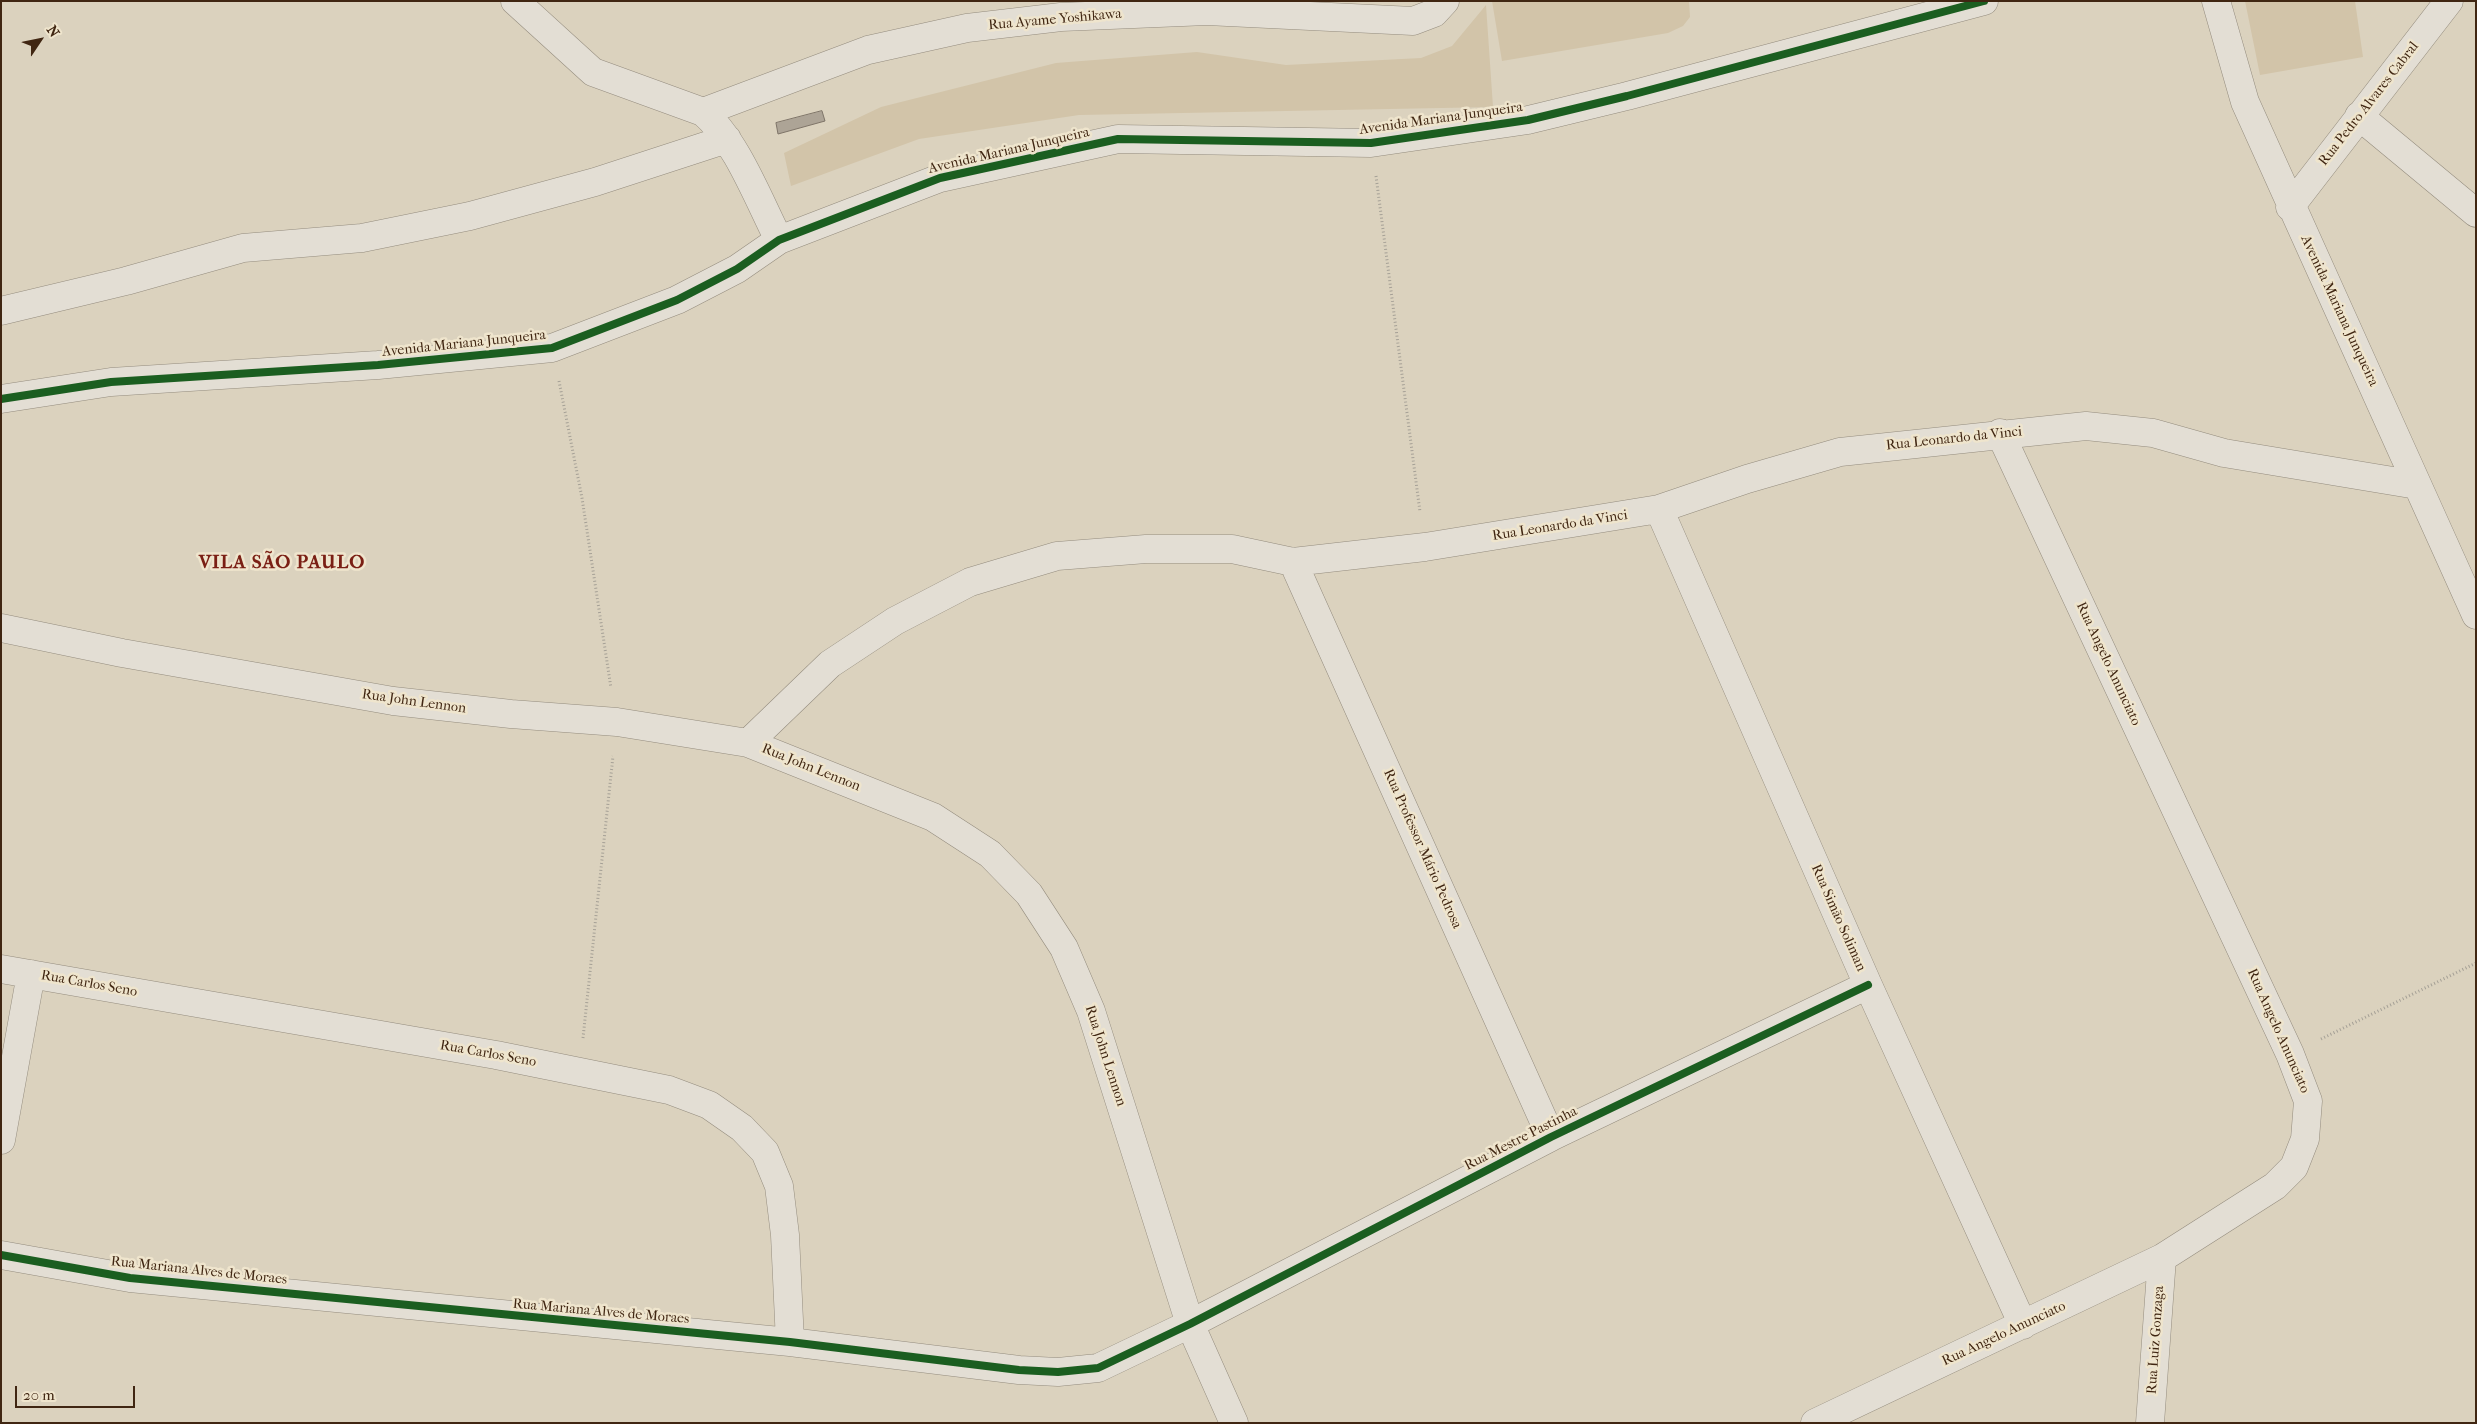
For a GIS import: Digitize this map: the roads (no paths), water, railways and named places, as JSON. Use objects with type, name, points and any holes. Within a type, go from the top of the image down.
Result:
[{"type":"street","points":[[515,1],[593,72],[703,112],[727,139],[779,240]]},
{"type":"street","name":"Rua Ayame Yoshikawa","points":[[703,112],[868,50],[966,28],[1061,17],[1207,11],[1413,21],[1434,12],[1444,1]]},
{"type":"street","name":"Avenida Mariana Junqueira","points":[[1,399],[111,382],[378,365],[552,348],[677,300],[738,269],[779,240],[940,178],[1118,139],[1372,143],[1528,120],[1627,96],[1984,1]]},
{"type":"street","name":"Avenida Mariana Junqueira","points":[[2216,1],[2245,102],[2290,207],[2378,395],[2476,616]]},
{"type":"street","name":"Rua Pedro Alvares Cabral","points":[[2290,207],[2449,1]]},
{"type":"street","points":[[2359,116],[2476,213]]},
{"type":"street","points":[[1,311],[126,281],[242,248],[362,238],[470,216],[595,182],[727,139]]},
{"type":"street","name":"Rua Leonardo da Vinci","points":[[748,743],[830,664],[895,621],[970,582],[1057,556],[1146,549],[1232,549],[1293,562],[1425,547],[1659,509],[1747,479],[1840,452],[2000,433],[2086,426],[2153,433],[2224,452],[2417,485]]},
{"type":"street","name":"Rua Angelo Anunciato","points":[[1815,1423],[2162,1258],[2275,1186],[2294,1167],[2305,1140],[2308,1101],[2290,1054],[2000,433]]},
{"type":"street","name":"Rua Simão Soliman","points":[[1659,509],[1868,985],[2023,1325]]},
{"type":"street","name":"Rua Professor Mário Pedrosa","points":[[1293,562],[1551,1137]]},
{"type":"street","name":"Rua John Lennon","points":[[1,628],[122,653],[393,701],[511,714],[617,722],[748,743],[933,817],[990,854],[1029,894],[1064,948],[1091,1011],[1190,1324],[1234,1423]]},
{"type":"street","name":"Rua Carlos Seno","points":[[1,969],[580,1071],[669,1090],[709,1105],[742,1128],[765,1152],[779,1186],[785,1235],[790,1342]]},
{"type":"street","points":[[1,1140],[31,974]]},
{"type":"street","name":"Rua Mestre Pastinha","points":[[1190,1324],[1551,1137],[1868,985]]},
{"type":"street","name":"Rua Mariana Alves de Moraes","points":[[1,1255],[130,1278],[790,1342],[1018,1370],[1058,1372],[1098,1368],[1190,1324]]},
{"type":"street","name":"Rua Luiz Gonzaga","points":[[2150,1423],[2162,1258]]},
{"type":"district","name":"VILA SÃO PAULO","points":[[282,563]]}]
